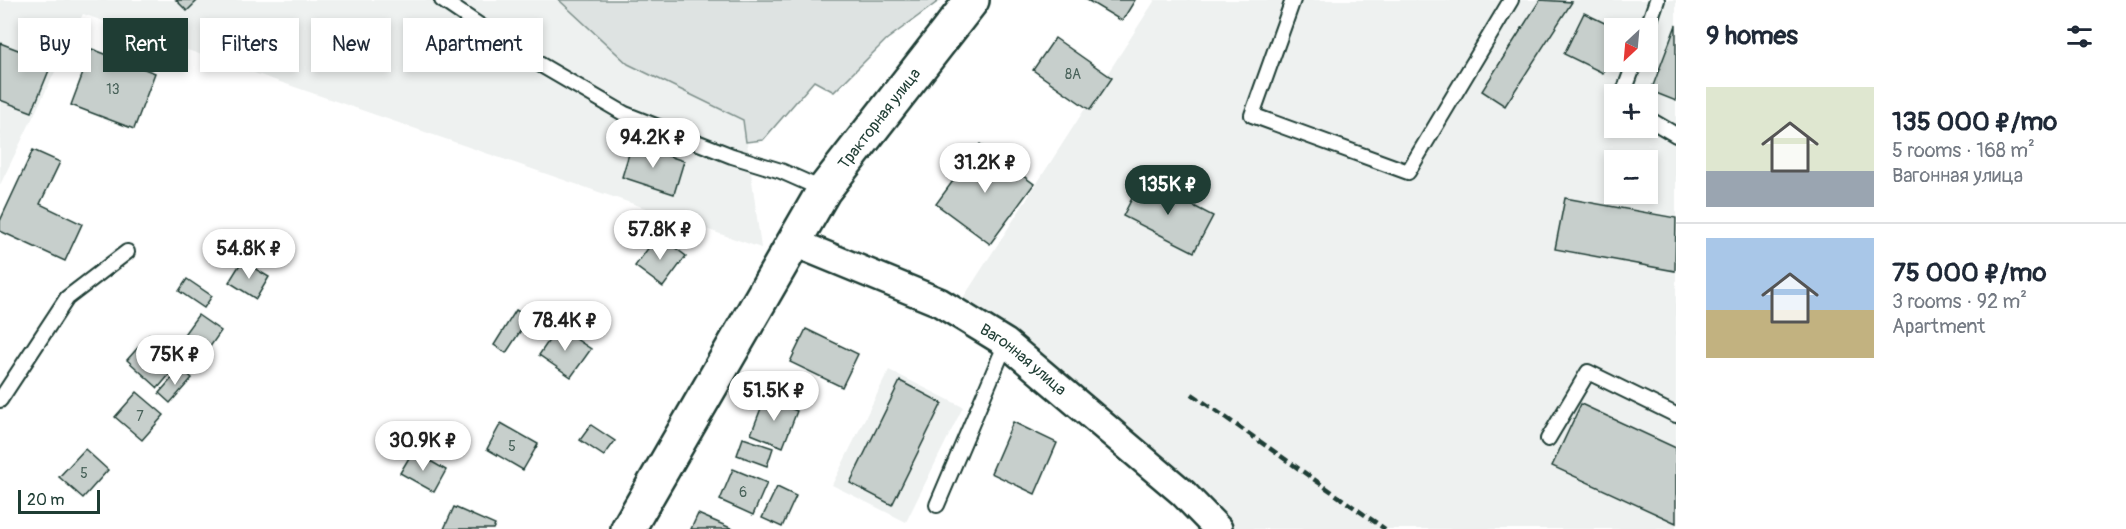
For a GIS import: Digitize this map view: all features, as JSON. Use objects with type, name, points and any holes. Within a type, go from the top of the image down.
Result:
[{"type":"main road","name":"Тракторная улица","points":[[628,529],[824,190],[972,0]]},
{"type":"street","name":"Вагонная улица","points":[[793,242],[939,302],[1006,343],[1183,493],[1218,529]]},
{"type":"lane","points":[[442,0],[517,51],[625,114],[732,156],[781,171],[824,190]]},
{"type":"lane","points":[[1293,0],[1252,116],[1408,172],[1511,0]]},
{"type":"lane","points":[[1651,18],[1657,0]]},
{"type":"lane","points":[[1658,124],[1676,135]]},
{"type":"lane","points":[[0,400],[67,298],[127,252]]},
{"type":"lane","points":[[938,505],[1006,343]]},
{"type":"lane","points":[[1548,439],[1588,372],[1676,415]]},
{"type":"shaded area","points":[[0,0],[853,0],[744,120],[761,248],[251,72],[299,72],[299,18],[200,18],[200,54],[188,50],[188,18],[103,18],[103,21],[83,14],[81,18],[18,18],[18,72],[55,72],[0,185]]},
{"type":"shaded area","points":[[559,0],[940,0],[886,40],[834,92],[814,81],[763,140],[746,142],[743,120],[628,64]]},
{"type":"shaded area","points":[[1155,0],[1676,0],[1676,529],[1224,529],[1187,491],[947,323]]},
{"type":"shaded area","points":[[889,370],[963,407],[906,522],[832,485]]},
{"type":"building","points":[[176,0],[198,0],[187,11]]},
{"type":"building","points":[[1087,0],[1135,0],[1122,21]]},
{"type":"building","points":[[1540,0],[1572,2],[1505,106],[1482,91]]},
{"type":"building","points":[[1584,13],[1604,23],[1603,73],[1564,54]]},
{"type":"building","points":[[1676,25],[1676,101],[1658,94],[1658,84],[1654,84]]},
{"type":"building","points":[[1055,38],[1112,78],[1090,110],[1033,70]]},
{"type":"building","points":[[0,43],[18,50],[18,72],[48,72],[32,112],[0,100]]},
{"type":"building","points":[[92,49],[103,53],[103,72],[155,73],[134,129],[71,105],[83,72],[91,72]]},
{"type":"building","points":[[632,144],[684,161],[674,194],[622,177]]},
{"type":"building","points":[[980,144],[1034,184],[990,244],[936,204]]},
{"type":"building","points":[[33,150],[60,162],[40,204],[82,224],[65,261],[0,231],[0,221]]},
{"type":"building","points":[[1142,179],[1213,216],[1194,252],[1123,216]]},
{"type":"building","points":[[1565,198],[1676,218],[1675,271],[1555,249]]},
{"type":"building","points":[[658,235],[686,256],[663,287],[635,266]]},
{"type":"building","points":[[242,261],[269,277],[256,299],[229,282]]},
{"type":"building","points":[[187,279],[212,296],[204,308],[179,291]]},
{"type":"building","points":[[516,310],[529,318],[506,353],[494,345]]},
{"type":"building","points":[[198,315],[221,331],[205,354],[182,337]]},
{"type":"building","points":[[558,327],[591,349],[571,377],[539,355]]},
{"type":"building","points":[[806,329],[858,354],[842,387],[790,362]]},
{"type":"building","points":[[150,334],[181,361],[158,388],[127,360]]},
{"type":"building","points":[[181,368],[192,378],[170,403],[159,393]]},
{"type":"building","points":[[900,381],[942,403],[892,505],[850,483]]},
{"type":"building","points":[[137,392],[164,415],[142,440],[115,417]]},
{"type":"building","points":[[765,398],[797,411],[783,447],[751,434]]},
{"type":"building","points":[[1581,404],[1676,448],[1676,523],[1552,466]]},
{"type":"building","points":[[1013,422],[1057,443],[1035,494],[991,473]]},
{"type":"building","points":[[501,423],[538,444],[523,470],[487,449]]},
{"type":"building","points":[[591,425],[615,441],[604,456],[580,440]]},
{"type":"building","points":[[743,438],[773,448],[767,466],[737,455]]},
{"type":"building","points":[[85,449],[108,470],[83,498],[59,477]]},
{"type":"building","points":[[413,451],[446,470],[434,492],[400,473]]},
{"type":"building","points":[[733,469],[767,483],[753,515],[720,500]]},
{"type":"building","points":[[777,487],[796,496],[782,527],[762,518]]},
{"type":"building","points":[[454,507],[495,525],[493,529],[444,529]]},
{"type":"building","points":[[698,514],[733,529],[691,529]]},
{"type":"railway","points":[[1192,394],[1385,529]]}]
